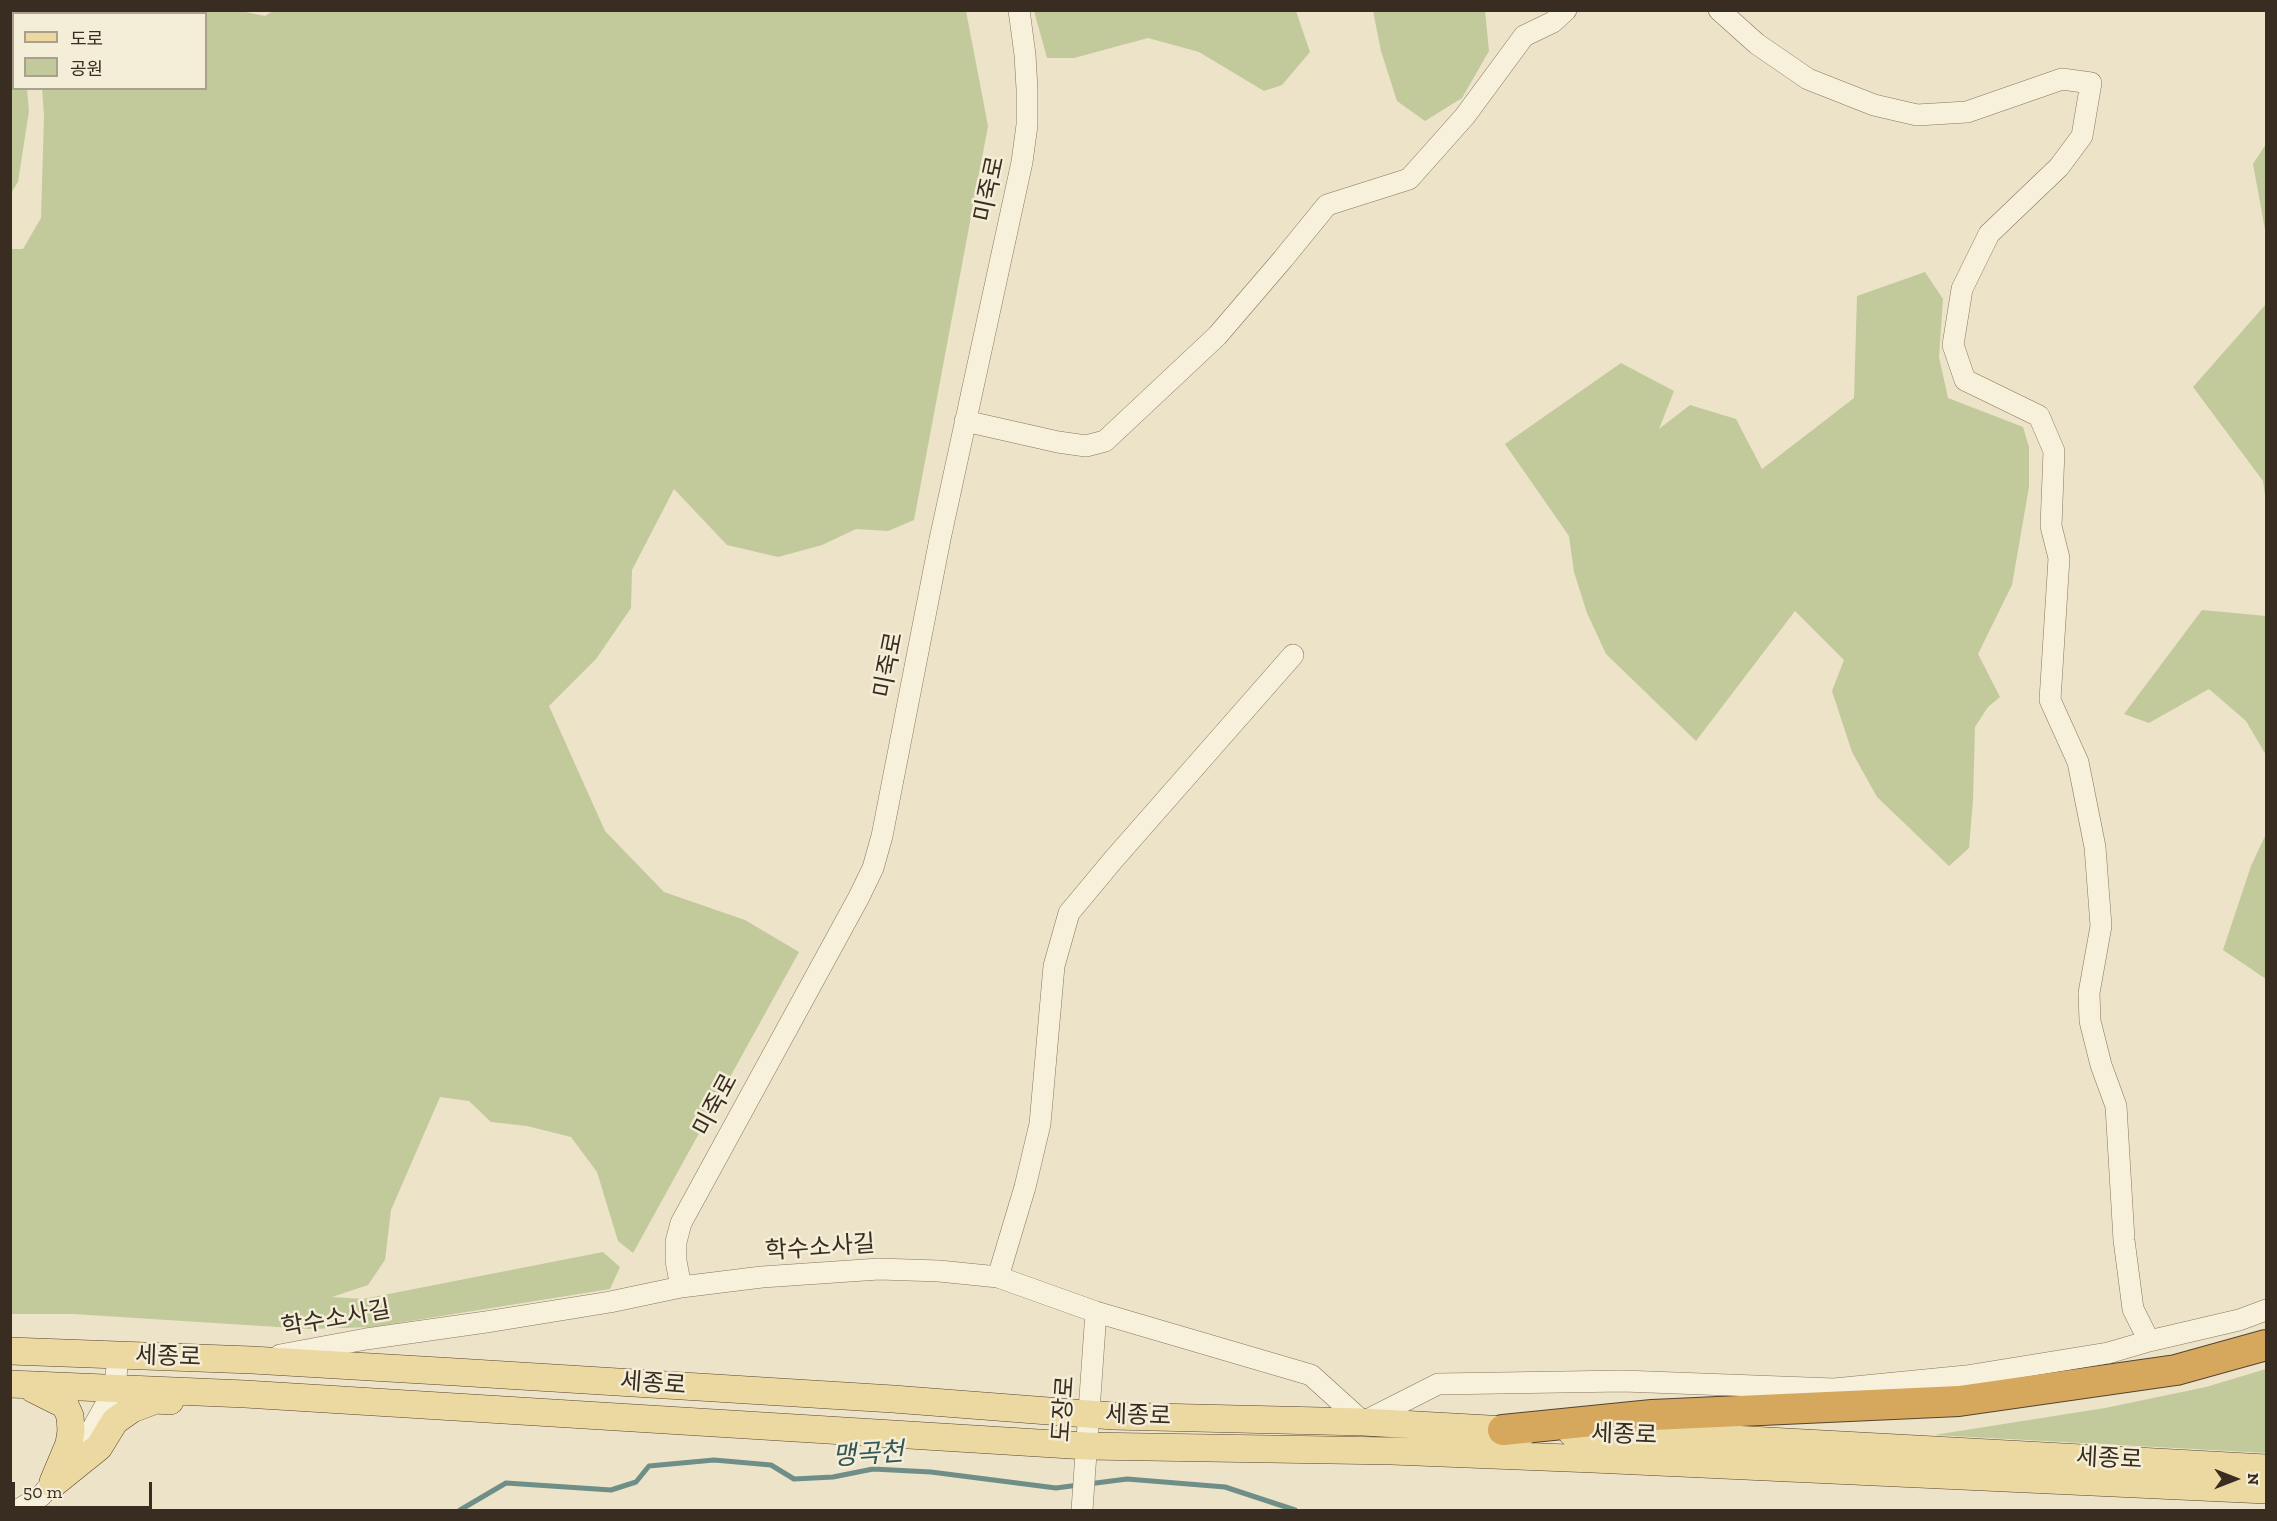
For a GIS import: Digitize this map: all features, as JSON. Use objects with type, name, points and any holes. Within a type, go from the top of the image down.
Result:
[{"type":"highway","points":[[1503,1430],[1652,1415],[1959,1401],[2176,1370],[2266,1345]]},
{"type":"main road","name":"세종로","points":[[10,1351],[252,1360],[893,1399],[1089,1415],[1363,1422],[2266,1468]]},
{"type":"main road","name":"세종로","points":[[17,1384],[245,1394],[1085,1457],[1392,1451],[2266,1490]]},
{"type":"main road","points":[[17,1384],[65,1405],[70,1416],[69,1444],[53,1484]]},
{"type":"main road","points":[[53,1484],[99,1447],[115,1421],[132,1409],[156,1400],[203,1402],[245,1394]]},
{"type":"street","name":"미죽로","points":[[681,1287],[676,1261],[676,1242],[681,1223],[873,868],[882,836],[965,421],[1022,162],[1027,124],[1027,89],[1019,10]]},
{"type":"street","points":[[965,421],[1086,446],[1106,441],[1217,336],[1327,205],[1409,179],[1465,116],[1524,36],[1552,22],[1566,10]]},
{"type":"street","points":[[1719,10],[1757,44],[1808,79],[1874,105],[1917,115],[1967,112],[2062,79],[2091,83],[2082,136],[2059,167],[1989,234],[1962,289],[1953,345],[1965,380],[2039,416],[2054,451],[2051,526],[2059,558],[2050,700],[2078,762],[2095,848],[2101,926],[2089,993],[2090,1021],[2101,1065],[2116,1106],[2124,1240],[2133,1309],[2149,1341]]},
{"type":"street","points":[[998,1277],[1025,1187],[1040,1124],[1054,966],[1070,913],[1114,859],[1293,655]]},
{"type":"street","name":"학수소사길","points":[[252,1360],[366,1339],[599,1304],[681,1287],[762,1277],[879,1269],[939,1271],[998,1277],[1096,1312],[1311,1375],[1363,1422]]},
{"type":"street","points":[[1363,1422],[1438,1384],[1623,1382],[1834,1389],[1966,1376],[2108,1353],[2239,1320],[2266,1310]]},
{"type":"street","name":"도장로","points":[[1082,1510],[1096,1312]]},
{"type":"street","points":[[18,1510],[41,1496],[81,1449],[115,1388],[118,1355]]},
{"type":"green space","points":[[274,10],[966,11],[988,126],[914,520],[888,531],[856,529],[822,545],[778,557],[727,545],[674,489],[632,570],[631,608],[596,659],[549,706],[605,831],[664,892],[745,920],[799,952],[633,1253],[618,1241],[597,1172],[571,1137],[527,1126],[491,1122],[469,1101],[440,1097],[391,1210],[385,1260],[368,1285],[332,1297],[363,1299],[603,1252],[620,1267],[610,1289],[373,1327],[309,1329],[73,1314],[11,1314],[11,249],[23,249],[41,218],[44,115],[42,90],[207,90],[207,12],[25,11],[241,11],[265,16]]},
{"type":"green space","points":[[1034,11],[1296,11],[1310,52],[1282,85],[1264,91],[1199,52],[1148,38],[1074,58],[1047,58]]},
{"type":"green space","points":[[1373,11],[1485,11],[1489,51],[1462,98],[1425,121],[1397,101],[1381,51]]},
{"type":"green space","points":[[10,12],[12,17],[12,90],[27,90],[29,111],[18,182],[11,193]]},
{"type":"green space","points":[[2266,144],[2266,235],[2253,164]]},
{"type":"green space","points":[[1925,272],[1943,299],[1939,357],[1948,398],[2023,427],[2029,447],[2029,487],[2012,585],[1978,654],[2000,697],[1988,707],[1975,727],[1969,848],[1949,866],[1877,797],[1852,752],[1832,691],[1844,660],[1795,611],[1696,741],[1606,654],[1587,613],[1574,572],[1569,536],[1505,444],[1621,363],[1674,391],[1659,429],[1690,405],[1736,419],[1762,469],[1854,398],[1857,296]]},
{"type":"green space","points":[[2266,304],[2266,502],[2263,481],[2193,387]]},
{"type":"green space","points":[[2202,610],[2266,616],[2266,755],[2246,721],[2209,689],[2149,723],[2124,714]]},
{"type":"green space","points":[[2266,834],[2266,979],[2223,950],[2251,866]]},
{"type":"green space","points":[[2266,1369],[2266,1453],[1934,1435],[2105,1408],[2206,1387]]},
{"type":"waterway","name":"맹곡천","points":[[460,1510],[506,1483],[611,1490],[636,1482],[649,1466],[714,1460],[771,1465],[794,1479],[833,1477],[873,1469],[931,1472],[1056,1488],[1079,1485]]},
{"type":"waterway","name":"맹곡천","points":[[1088,1484],[1127,1479],[1225,1487],[1295,1510]]}]
